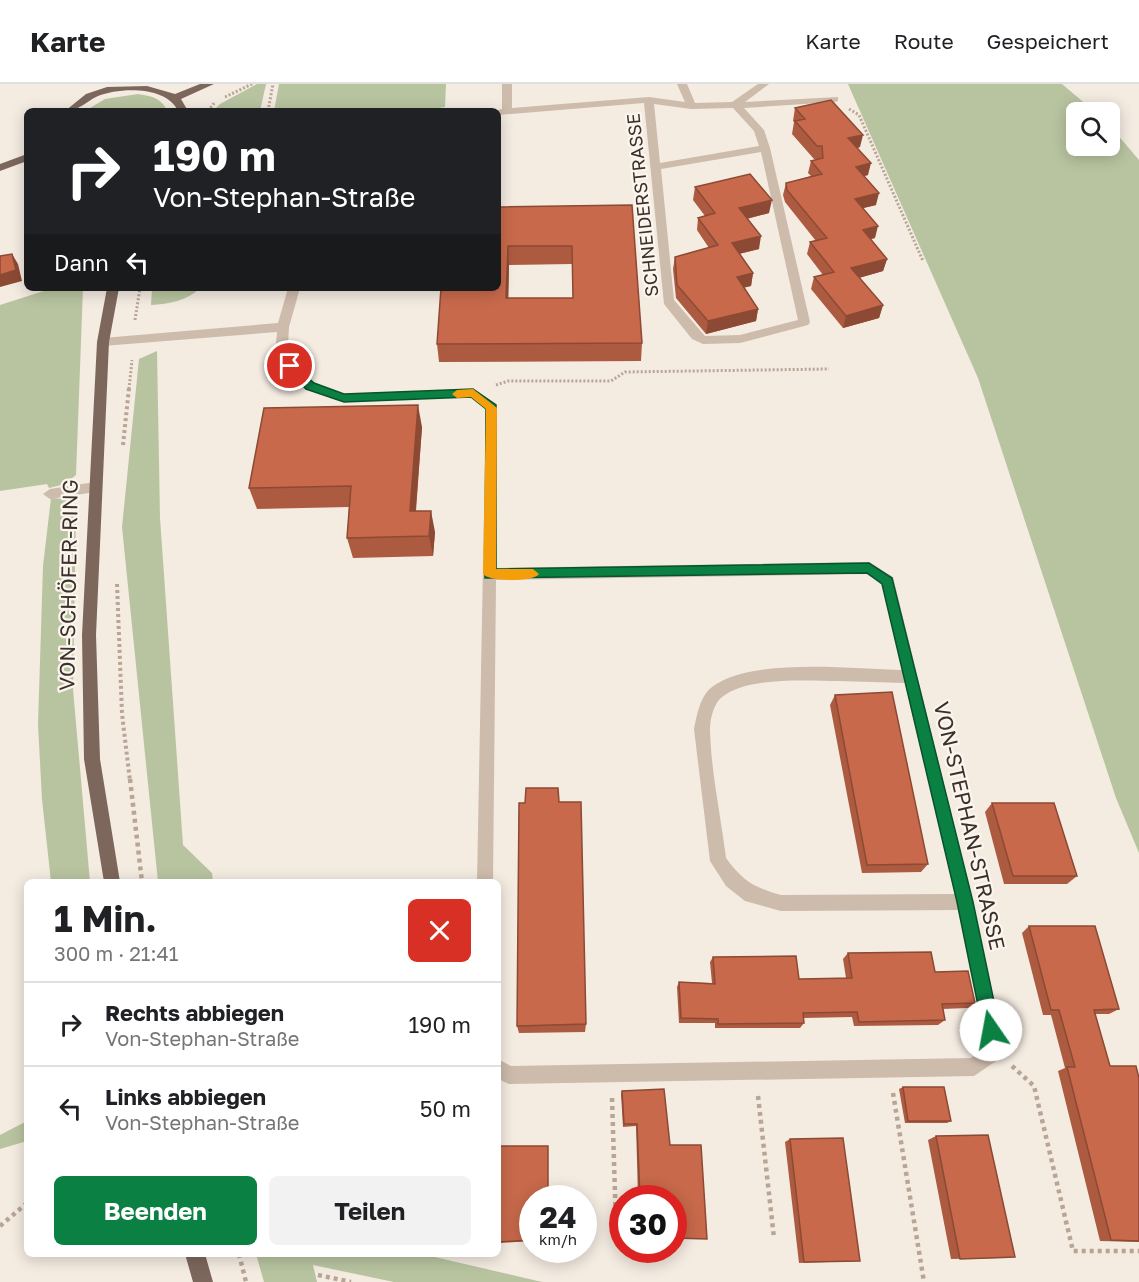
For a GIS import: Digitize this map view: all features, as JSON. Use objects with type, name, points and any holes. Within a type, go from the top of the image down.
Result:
[{"type":"main road","points":[[176,97],[209,84]]},
{"type":"main road","points":[[74,108],[112,86],[148,86],[176,97],[182,108]]},
{"type":"main road","points":[[0,168],[24,158]]},
{"type":"main road","name":"VON-SCHÖFER-RING","points":[[112,291],[103,342],[88,635],[92,759],[112,879]]},
{"type":"main road","points":[[196,1257],[203,1282]]},
{"type":"street","points":[[502,112],[507,84]]},
{"type":"street","points":[[682,84],[691,106]]},
{"type":"street","points":[[735,105],[764,84]]},
{"type":"street","points":[[735,105],[835,99]]},
{"type":"street","name":"SCHNEIDERSTRASSE","points":[[502,112],[649,100],[691,106],[735,105],[759,130],[765,148],[804,322],[740,339],[703,340],[696,336],[668,302],[649,100]]},
{"type":"street","points":[[655,166],[740,150],[765,148]]},
{"type":"street","points":[[293,291],[283,327],[282,345],[290,366],[310,386],[344,398],[473,393],[492,408],[485,879]]},
{"type":"street","points":[[103,342],[283,327]]},
{"type":"street","points":[[50,494],[95,487]]},
{"type":"street","name":"VON-STEPHAN-STRASSE","points":[[490,574],[869,568],[888,581],[965,902],[996,1051]]},
{"type":"street","points":[[911,677],[778,676],[744,681],[717,692],[706,711],[702,729],[718,861],[732,880],[751,895],[781,903],[965,902]]},
{"type":"street","points":[[501,1070],[509,1076],[974,1067],[996,1051]]},
{"type":"path","points":[[225,97],[252,84]]},
{"type":"path","points":[[269,108],[273,84]]},
{"type":"path","points":[[835,99],[839,99],[859,116],[923,261]]},
{"type":"path","points":[[123,446],[141,291]]},
{"type":"path","points":[[473,393],[508,381],[611,381],[625,372],[829,369]]},
{"type":"path","points":[[117,574],[122,714],[142,879]]},
{"type":"path","points":[[996,1051],[1034,1086],[1073,1251],[1139,1251]]},
{"type":"path","points":[[889,1068],[924,1282]]},
{"type":"path","points":[[756,1071],[774,1238]]},
{"type":"path","points":[[611,1074],[615,1185]]},
{"type":"path","points":[[0,1226],[24,1206]]},
{"type":"path","points":[[239,1257],[246,1282]]},
{"type":"path","points":[[318,1275],[351,1282]]},
{"type":"green space","points":[[257,84],[266,84],[261,108],[216,108]]},
{"type":"green space","points":[[279,84],[446,84],[445,107],[439,108],[275,108]]},
{"type":"green space","points":[[848,84],[1062,84],[1083,102],[1066,102],[1066,156],[1120,156],[1120,138],[1139,160],[1139,853],[1116,798],[978,378]]},
{"type":"green space","points":[[138,94],[159,100],[166,108],[90,108],[105,99]]},
{"type":"green space","points":[[44,291],[83,291],[76,475],[65,484],[49,488],[47,484],[0,491],[0,305]]},
{"type":"green space","points":[[152,291],[196,291],[177,301],[151,305]]},
{"type":"green space","points":[[157,351],[160,518],[183,845],[212,873],[213,879],[158,879],[122,527],[139,359]]},
{"type":"green space","points":[[51,498],[66,499],[76,509],[73,689],[90,879],[51,879],[42,799],[38,725],[43,566]]},
{"type":"green space","points":[[24,1123],[24,1142],[0,1149],[0,1135]]},
{"type":"green space","points":[[257,1257],[435,1257],[542,1282],[394,1282],[313,1265],[317,1282],[264,1282]]},
{"type":"building","points":[[831,100],[863,135],[848,138],[871,163],[856,167],[879,193],[855,199],[878,226],[863,230],[887,259],[851,268],[883,305],[846,316],[814,277],[834,272],[810,242],[827,238],[787,190],[786,183],[822,174],[811,161],[823,158],[822,146],[817,146],[795,121],[805,119],[795,108]]},
{"type":"building","points":[[750,174],[772,200],[739,208],[761,236],[732,243],[753,273],[737,277],[758,309],[708,321],[677,285],[675,257],[718,245],[698,218],[715,213],[695,187]]},
{"type":"building","points":[[632,205],[642,343],[437,344],[441,291],[501,291],[501,207]],"holes":[[[508,246],[572,246],[573,298],[506,298]]]},
{"type":"building","points":[[12,254],[16,270],[0,275],[0,256]]},
{"type":"building","points":[[418,405],[410,511],[431,511],[429,536],[347,538],[351,486],[249,488],[264,408]]},
{"type":"building","points":[[892,692],[928,864],[867,865],[835,695]]},
{"type":"building","points":[[526,788],[558,788],[559,802],[581,802],[586,1024],[517,1026],[519,803],[525,803]]},
{"type":"building","points":[[992,803],[1054,803],[1077,876],[1013,876]]},
{"type":"building","points":[[1029,926],[1095,926],[1119,1009],[1094,1010],[1110,1066],[1136,1066],[1139,1078],[1139,1241],[1111,1240],[1067,1067],[1075,1067],[1059,1010],[1051,1010]]},
{"type":"building","points":[[931,952],[935,972],[968,971],[975,1003],[942,1004],[945,1020],[859,1022],[857,1012],[803,1013],[804,1023],[718,1024],[718,1019],[681,1018],[679,982],[715,984],[713,957],[796,956],[799,979],[852,978],[848,953]]},
{"type":"building","points":[[903,1087],[944,1087],[951,1121],[908,1121]]},
{"type":"building","points":[[664,1089],[670,1145],[701,1145],[707,1239],[687,1238],[687,1185],[639,1185],[637,1124],[624,1124],[622,1091]]},
{"type":"building","points":[[988,1135],[1015,1257],[960,1259],[936,1136]]},
{"type":"building","points":[[843,1138],[860,1261],[804,1262],[790,1139]]},
{"type":"building","points":[[501,1146],[548,1146],[548,1185],[519,1185],[519,1241],[501,1242]]},
{"type":"slow traffic","points":[[457,394],[473,393],[492,408],[490,574],[533,574]]},
{"type":"route","points":[[290,366],[310,386],[344,398],[473,393],[492,408],[490,574],[869,568],[888,581],[965,902],[991,1030]]}]
